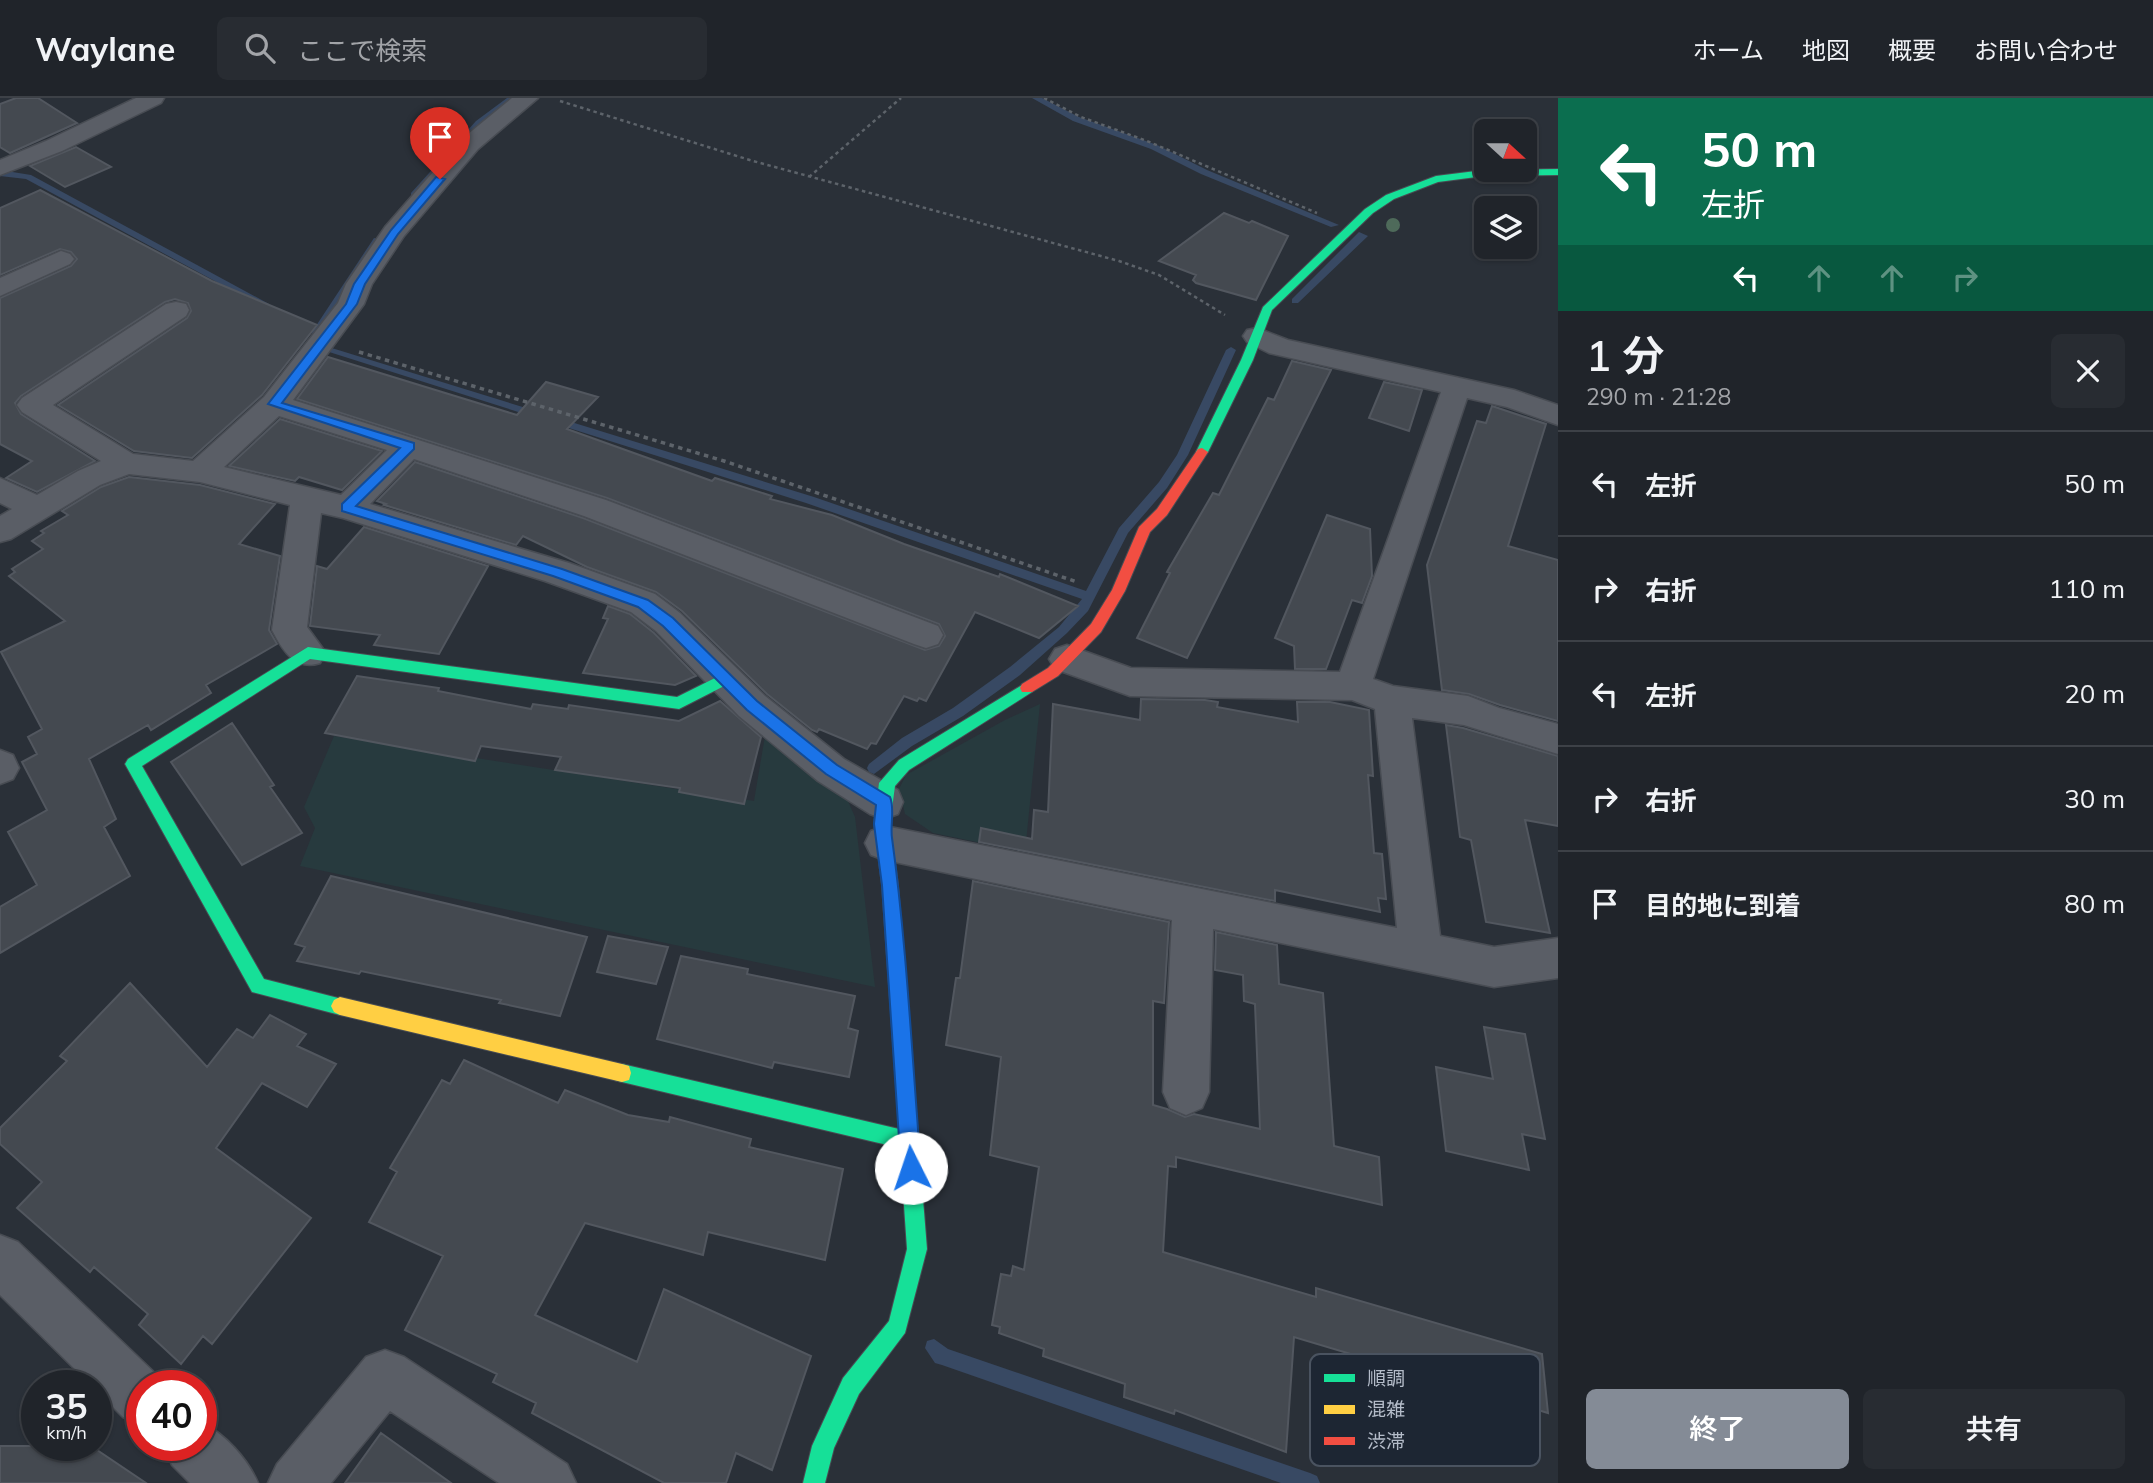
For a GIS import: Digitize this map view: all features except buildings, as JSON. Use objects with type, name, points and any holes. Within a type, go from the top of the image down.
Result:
[{"type":"street","points":[[2,165],[54,146],[153,98]]},
{"type":"street","points":[[200,472],[274,404],[351,304],[359,284],[394,232],[470,144],[503,114],[527,98]]},
{"type":"street","points":[[814,1483],[823,1446],[851,1386],[898,1326],[917,1249],[882,824],[887,783],[904,765],[1053,672],[1096,628],[1118,591],[1144,530],[1162,512],[1195,465],[1267,309],[1352,228],[1388,196],[1429,179],[1469,173],[1558,172]]},
{"type":"street","points":[[0,288],[61,259]]},
{"type":"street","points":[[176,310],[32,405],[126,463],[200,472],[347,508],[557,572],[643,603],[668,622],[752,706],[831,770],[884,802]]},
{"type":"street","points":[[1256,336],[1279,347],[1514,399],[1558,415]]},
{"type":"street","points":[[1353,686],[1457,386]]},
{"type":"street","points":[[274,404],[595,508],[926,635]]},
{"type":"street","points":[[347,508],[410,446]]},
{"type":"street","points":[[0,531],[89,478],[126,463]]},
{"type":"street","points":[[0,489],[37,509]]},
{"type":"street","points":[[307,498],[289,630],[308,653]]},
{"type":"street","points":[[725,679],[679,703],[308,653],[133,764],[258,986],[909,1141]]},
{"type":"street","points":[[1066,659],[1130,681],[1353,686],[1392,700],[1468,711],[1492,722],[1558,739]]},
{"type":"street","points":[[1392,700],[1421,952]]},
{"type":"street","points":[[885,843],[1494,967],[1558,958]]},
{"type":"street","points":[[1186,1092],[1192,905]]},
{"type":"street","points":[[0,1260],[126,1382]]},
{"type":"street","points":[[296,1483],[385,1376],[548,1483]]},
{"type":"street","points":[[207,1461],[230,1483]]},
{"type":"path","points":[[549,98],[809,177],[937,213],[1018,231],[1159,275],[1256,336]]},
{"type":"path","points":[[809,177],[901,98]]},
{"type":"path","points":[[1044,98],[1081,117],[1147,141],[1352,228]]},
{"type":"path","points":[[324,342],[724,461],[1088,586]]},
{"type":"green space","points":[[1040,704],[1025,852],[933,833],[905,814],[899,789],[906,775],[1005,720]]},
{"type":"green space","points":[[766,730],[844,792],[855,817],[875,987],[300,866],[315,828],[304,807],[334,736],[754,801]]},
{"type":"waterway","points":[[414,195],[479,123],[512,98]]},
{"type":"waterway","points":[[1036,98],[1076,119],[1154,147],[1204,172],[1334,225]]},
{"type":"waterway","points":[[0,173],[28,177],[264,304]]},
{"type":"waterway","points":[[1295,301],[1363,236],[1359,235]]},
{"type":"waterway","points":[[317,332],[377,240]]},
{"type":"waterway","points":[[874,768],[907,742],[958,712],[1015,671],[1084,608],[1123,531],[1163,485],[1182,455],[1231,350]]},
{"type":"waterway","points":[[331,351],[810,500],[1089,597]]},
{"type":"waterway","points":[[934,1348],[942,1356],[1310,1483]]},
{"type":"traffic: fast","points":[[1202,452],[1247,360],[1267,309],[1369,211],[1390,197],[1436,179],[1484,173],[1558,172]]},
{"type":"traffic: fast","points":[[340,1006],[258,986],[133,764],[308,653],[679,703],[725,679]]},
{"type":"traffic: fast","points":[[814,1483],[823,1446],[851,1386],[898,1326],[917,1249],[890,885],[882,824],[887,783],[904,765],[1027,688]]},
{"type":"traffic: fast","points":[[622,1073],[909,1141]]},
{"type":"traffic: slow","points":[[340,1006],[622,1073]]},
{"type":"traffic: jam","points":[[1027,688],[1053,672],[1096,628],[1118,591],[1144,530],[1162,512],[1202,452]]},
{"type":"route","points":[[440,179],[394,232],[328,337],[274,404],[410,446],[347,508],[557,572],[643,603],[668,622],[752,706],[831,770],[884,802],[882,824],[890,885],[911,1168]]}]
